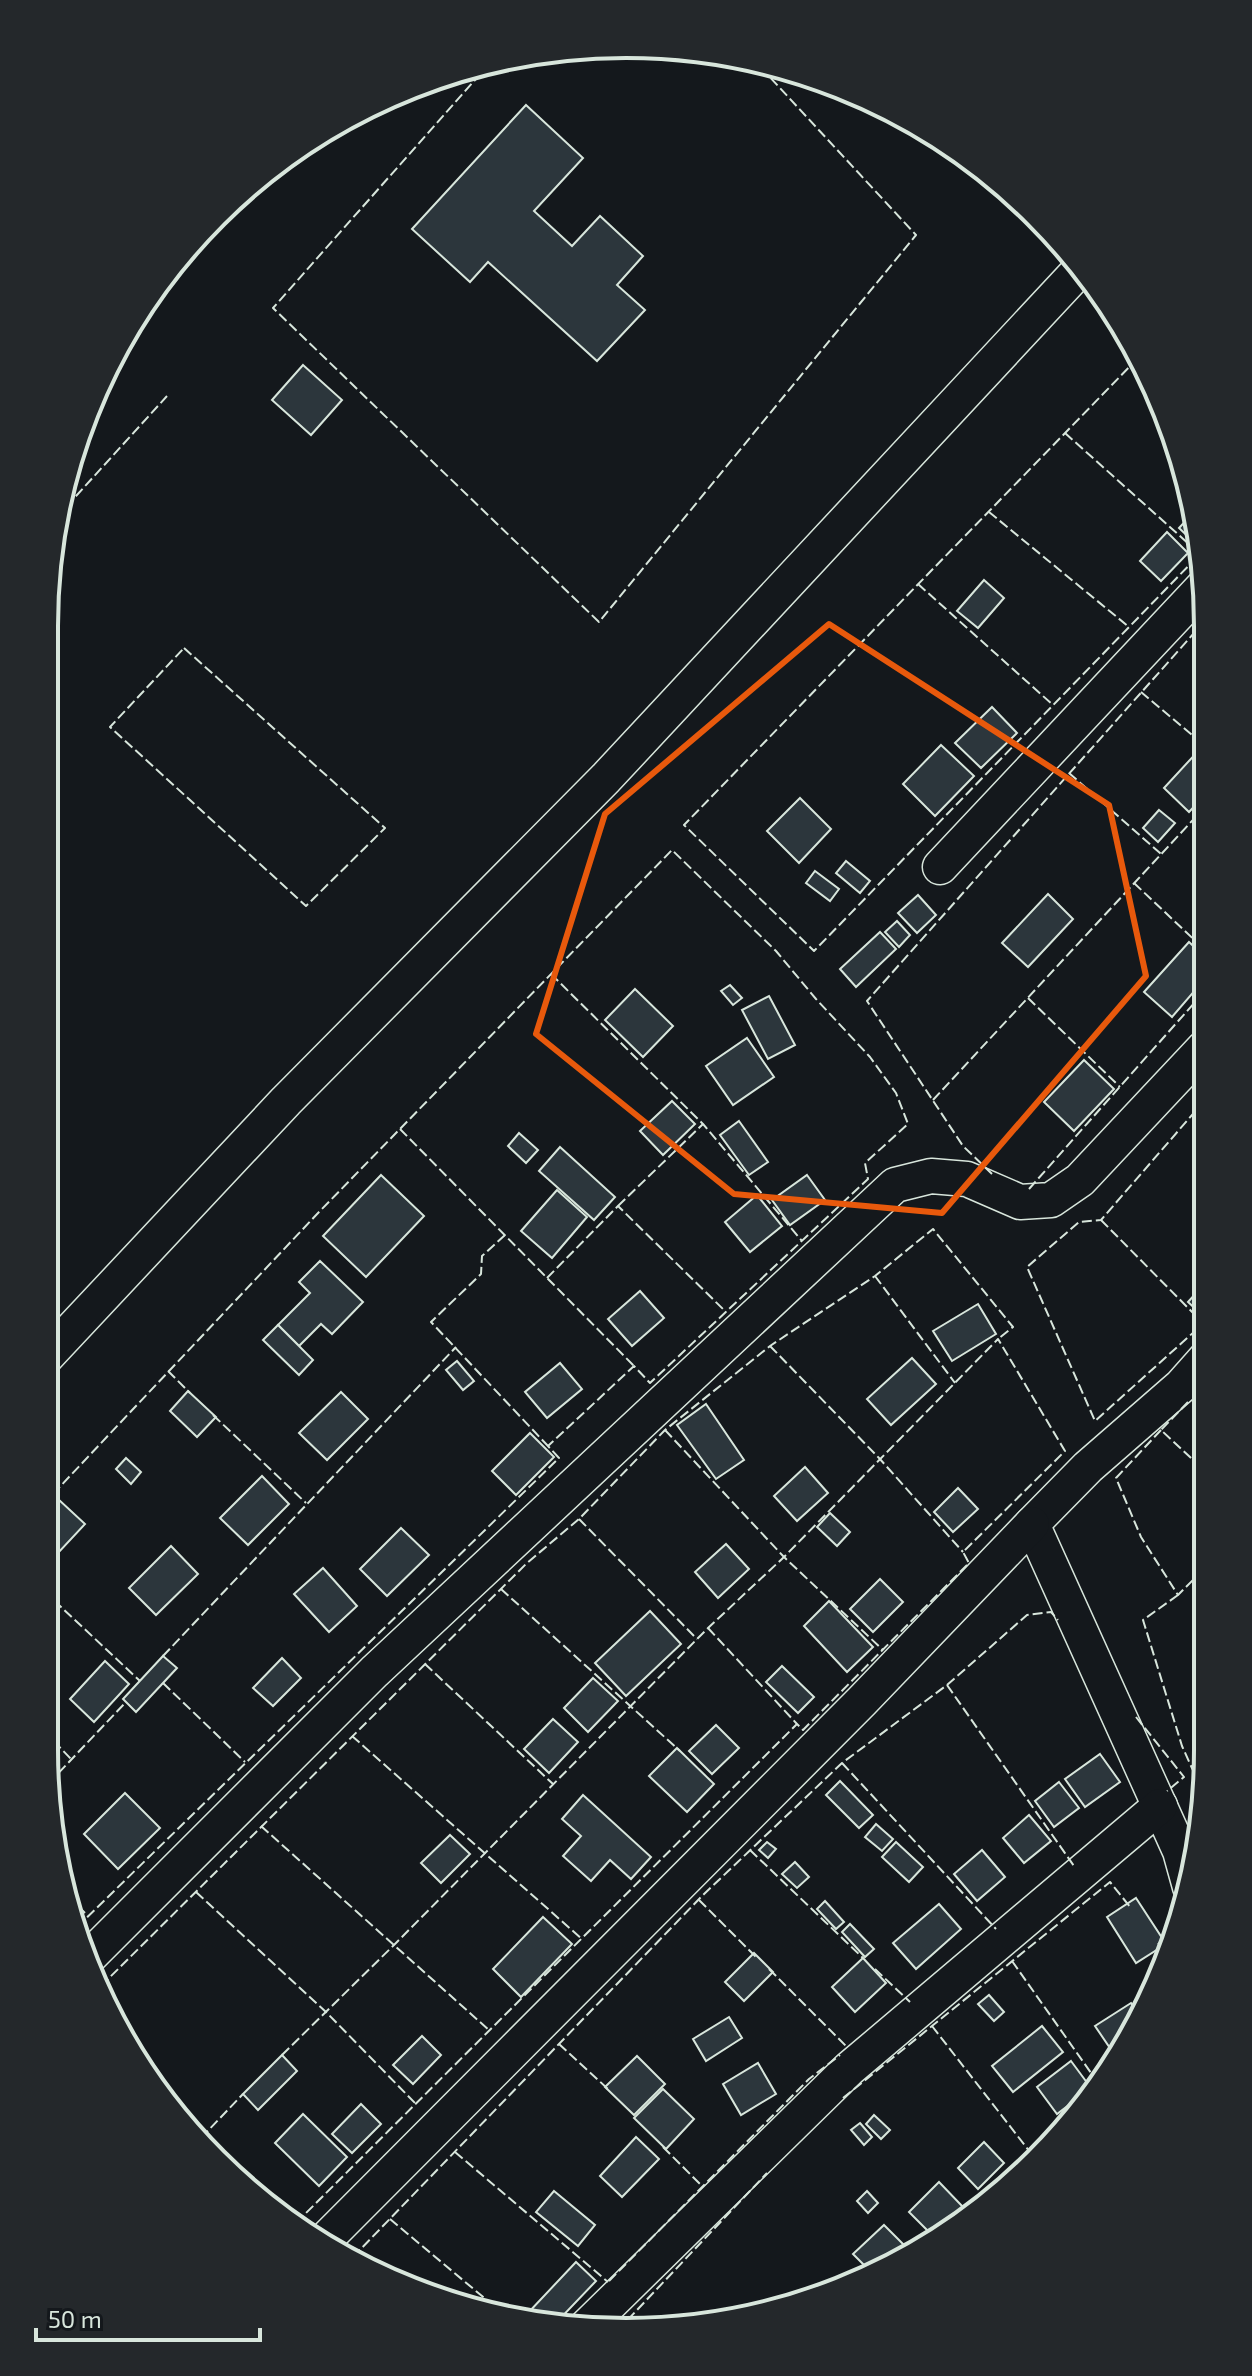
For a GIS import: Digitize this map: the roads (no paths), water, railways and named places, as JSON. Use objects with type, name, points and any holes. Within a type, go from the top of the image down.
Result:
[{"type":"street","points":[[58,1344],[286,1101],[606,778],[1074,276]]},
{"type":"street","points":[[940,867],[1193,597]]},
{"type":"street","points":[[95,1951],[374,1672],[895,1185],[931,1176],[967,1179],[1020,1202],[1051,1200],[1080,1180],[1194,1059]]},
{"type":"street","points":[[330,2235],[851,1713],[1088,1467],[1194,1371]]},
{"type":"street","points":[[1032,1524],[1160,1806],[1187,1839]]},
{"type":"street","points":[[596,2317],[849,2069],[1160,1806]]}]
